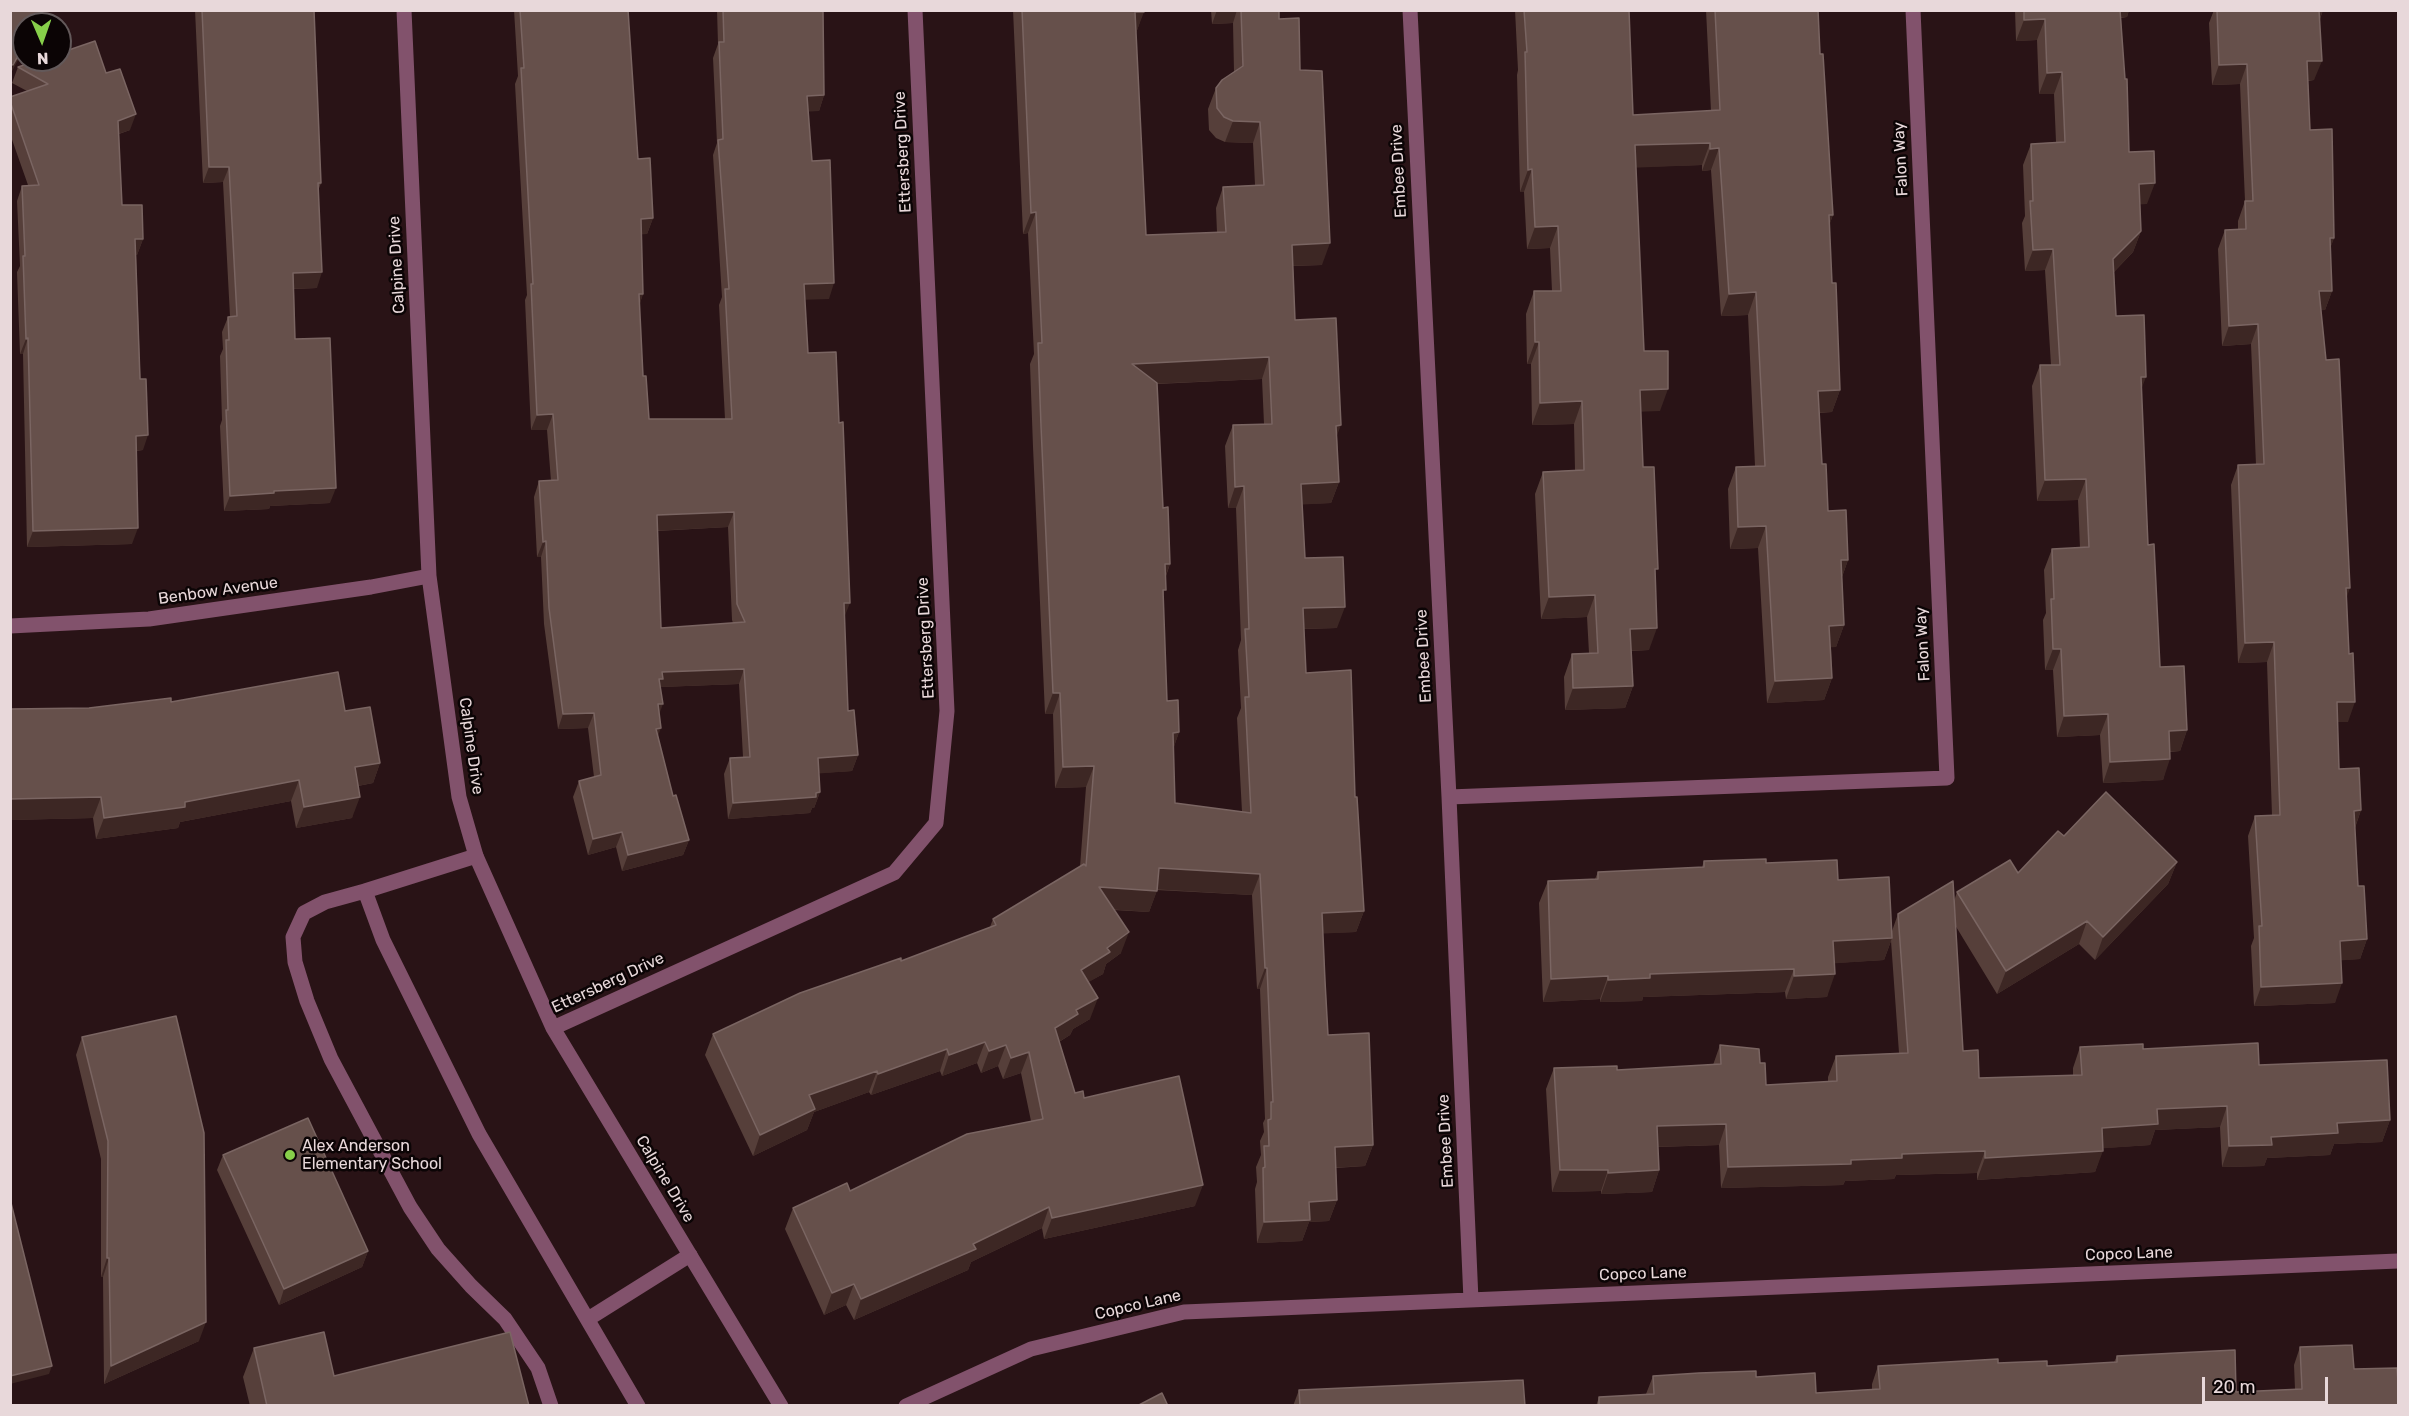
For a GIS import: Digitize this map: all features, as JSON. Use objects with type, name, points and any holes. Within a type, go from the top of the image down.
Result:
[{"type":"street","name":"Calpine Drive","points":[[404,10],[429,576],[459,797],[476,856],[553,1028],[781,1406]]},
{"type":"street","name":"Ettersberg Drive","points":[[553,1028],[894,873],[936,824],[948,711],[915,10]]},
{"type":"street","name":"Embee Drive","points":[[1410,10],[1471,1300]]},
{"type":"street","name":"Falon Way","points":[[1449,797],[1947,778],[1913,10]]},
{"type":"street","name":"Benbow Avenue","points":[[10,626],[149,619],[371,587],[429,576]]},
{"type":"street","points":[[476,856],[325,902],[304,913],[293,936],[295,962],[307,1001],[331,1059],[410,1207],[438,1250],[505,1319],[538,1368],[551,1406]]},
{"type":"street","points":[[365,891],[382,940],[479,1134],[638,1406]]},
{"type":"street","points":[[588,1319],[690,1255]]},
{"type":"street","name":"Copco Lane","points":[[906,1406],[1031,1349],[1184,1312],[2398,1261]]},
{"type":"building","points":[[10,10],[42,10],[41,12],[12,12],[12,65],[10,64]]},
{"type":"building","points":[[202,10],[314,10],[322,272],[293,273],[295,339],[330,338],[336,488],[230,496],[226,340],[229,340],[228,317],[237,316],[229,167],[209,167]]},
{"type":"building","points":[[520,10],[628,10],[638,159],[650,158],[653,218],[641,219],[643,294],[639,294],[643,376],[646,376],[649,419],[732,419],[725,289],[729,289],[718,140],[723,139],[719,42],[724,42],[723,10],[823,10],[824,95],[807,96],[812,161],[830,160],[834,283],[804,284],[808,353],[836,352],[839,423],[843,422],[850,603],[844,603],[848,711],[854,710],[858,755],[818,758],[820,792],[816,793],[816,797],[733,803],[730,758],[750,757],[744,669],[662,672],[663,679],[659,679],[663,704],[658,704],[661,728],[656,729],[673,796],[676,795],[689,840],[628,855],[622,832],[593,839],[579,781],[601,775],[594,713],[563,714],[549,608],[546,541],[543,542],[539,481],[558,480],[553,414],[537,415],[531,284],[533,284],[521,68],[524,68]],"holes":[[[734,512],[737,604],[745,622],[661,628],[657,515]]]},
{"type":"building","points":[[1022,10],[1144,10],[1144,12],[1135,12],[1146,235],[1226,232],[1223,187],[1264,185],[1260,122],[1233,121],[1224,117],[1217,108],[1216,88],[1222,80],[1243,66],[1241,10],[1279,10],[1279,19],[1299,18],[1300,70],[1322,71],[1330,243],[1292,245],[1295,320],[1336,318],[1341,425],[1336,426],[1339,482],[1301,484],[1305,558],[1343,557],[1345,607],[1303,608],[1306,673],[1351,670],[1355,797],[1357,797],[1364,911],[1322,913],[1328,1035],[1369,1033],[1373,1145],[1335,1147],[1337,1200],[1309,1202],[1310,1220],[1264,1222],[1264,1146],[1269,1146],[1268,1120],[1271,1119],[1271,1102],[1273,1102],[1260,874],[1159,868],[1157,891],[1099,887],[1129,932],[1107,948],[1110,952],[1081,970],[1098,998],[1076,1010],[1078,1014],[1055,1028],[1075,1093],[1083,1091],[1084,1098],[1179,1076],[1203,1185],[1052,1218],[1049,1207],[973,1244],[976,1249],[861,1299],[854,1284],[832,1293],[793,1208],[847,1183],[850,1191],[967,1134],[1043,1119],[1029,1052],[1011,1058],[1006,1045],[989,1051],[985,1042],[949,1055],[947,1049],[878,1074],[877,1071],[809,1095],[815,1109],[760,1135],[713,1034],[800,993],[901,958],[901,961],[996,925],[993,919],[1084,864],[1086,866],[1094,766],[1063,767],[1060,693],[1053,693],[1038,343],[1042,343],[1036,212],[1031,213]],"holes":[[[1269,357],[1272,424],[1233,425],[1235,487],[1244,486],[1249,629],[1245,629],[1249,697],[1245,697],[1251,813],[1175,803],[1173,733],[1179,732],[1178,700],[1167,701],[1163,590],[1166,590],[1165,564],[1170,564],[1168,507],[1163,508],[1157,383],[1132,364]]]},
{"type":"building","points":[[1524,10],[1629,10],[1633,115],[1720,110],[1715,10],[1818,10],[1833,215],[1829,215],[1832,283],[1836,283],[1840,390],[1818,391],[1822,464],[1826,464],[1828,511],[1846,510],[1848,560],[1841,560],[1844,625],[1829,626],[1832,678],[1775,681],[1766,526],[1738,527],[1736,467],[1765,466],[1756,292],[1729,294],[1719,148],[1710,149],[1710,143],[1635,145],[1644,351],[1668,351],[1668,389],[1640,390],[1643,467],[1654,467],[1658,569],[1655,569],[1657,628],[1630,629],[1633,686],[1573,688],[1572,654],[1598,653],[1595,595],[1549,597],[1543,472],[1584,470],[1582,401],[1540,403],[1539,342],[1535,342],[1534,291],[1561,291],[1558,226],[1535,227],[1532,169],[1528,170],[1525,52],[1527,52]]},
{"type":"building","points":[[2024,10],[2120,10],[2125,79],[2127,79],[2129,152],[2154,151],[2155,183],[2139,184],[2141,231],[2113,259],[2116,316],[2144,315],[2146,377],[2141,377],[2148,545],[2154,544],[2160,667],[2184,666],[2187,730],[2169,731],[2170,759],[2110,762],[2108,714],[2064,716],[2061,649],[2053,649],[2052,549],[2089,547],[2086,479],[2045,480],[2040,365],[2060,365],[2053,249],[2033,250],[2030,201],[2033,201],[2031,144],[2065,142],[2062,72],[2047,73],[2045,19],[2024,20]]},
{"type":"building","points":[[2217,10],[2319,10],[2322,61],[2307,61],[2310,130],[2332,129],[2334,238],[2330,238],[2332,291],[2319,291],[2326,360],[2339,359],[2350,588],[2346,588],[2349,654],[2353,653],[2355,702],[2337,702],[2339,769],[2359,768],[2361,810],[2354,811],[2358,886],[2364,886],[2367,939],[2340,941],[2342,983],[2261,987],[2259,926],[2262,926],[2255,816],[2280,815],[2274,642],[2245,643],[2238,465],[2264,464],[2258,324],[2229,326],[2225,230],[2246,229],[2245,201],[2253,201],[2247,64],[2219,65]]},
{"type":"building","points":[[95,41],[106,73],[120,69],[136,114],[118,121],[122,205],[142,205],[143,239],[135,239],[140,379],[146,379],[148,435],[136,436],[138,528],[33,531],[22,186],[39,185],[10,97],[48,84],[27,72],[72,72],[72,49]]},
{"type":"building","points":[[338,672],[345,711],[370,707],[380,763],[355,767],[360,797],[304,807],[299,780],[185,802],[185,807],[104,818],[101,797],[10,799],[10,709],[89,708],[171,698],[171,702]]},
{"type":"building","points":[[2106,792],[2177,862],[2103,937],[2087,921],[2006,971],[1957,892],[2010,860],[2018,873],[2058,831],[2064,836]]},
{"type":"building","points":[[1766,859],[1766,863],[1837,860],[1838,880],[1889,877],[1892,938],[1833,941],[1835,974],[1794,976],[1794,969],[1650,974],[1650,978],[1608,980],[1608,976],[1551,979],[1548,881],[1598,879],[1598,872],[1704,867],[1704,861]]},
{"type":"building","points":[[1953,881],[1963,1051],[1978,1050],[1979,1078],[2082,1075],[2080,1047],[2143,1044],[2143,1049],[2258,1043],[2259,1065],[2387,1060],[2390,1120],[2337,1123],[2338,1133],[2271,1137],[2272,1145],[2229,1146],[2227,1106],[2157,1109],[2158,1124],[2102,1128],[2103,1151],[1985,1158],[1985,1151],[1902,1154],[1902,1158],[1851,1160],[1851,1164],[1728,1167],[1726,1124],[1657,1126],[1659,1170],[1608,1173],[1608,1170],[1560,1170],[1554,1068],[1617,1066],[1617,1070],[1721,1064],[1720,1045],[1759,1049],[1760,1063],[1765,1063],[1766,1085],[1837,1081],[1836,1056],[1908,1053],[1898,914]]},
{"type":"building","points":[[176,1016],[204,1133],[206,1322],[111,1366],[109,1258],[107,1258],[108,1141],[82,1037]]},
{"type":"building","points":[[308,1118],[368,1251],[284,1289],[223,1155]]},
{"type":"building","points":[[10,1199],[52,1366],[10,1376]]},
{"type":"building","points":[[324,1332],[334,1376],[510,1332],[529,1406],[267,1406],[254,1348]]},
{"type":"building","points":[[2352,1345],[2354,1369],[2397,1368],[2398,1406],[1599,1406],[1599,1397],[1654,1394],[1653,1376],[1756,1371],[1756,1377],[1815,1373],[1816,1393],[1880,1389],[1878,1366],[1998,1359],[1998,1363],[2047,1361],[2047,1366],[2117,1362],[2117,1356],[2235,1350],[2236,1392],[2302,1389],[2300,1347]]},
{"type":"building","points":[[1523,1380],[1525,1406],[1300,1406],[1299,1390]]},
{"type":"building","points":[[1162,1393],[1168,1406],[1137,1406]]},
{"type":"place","name":"Alex Anderson Elementary School","points":[[290,1155]]}]
